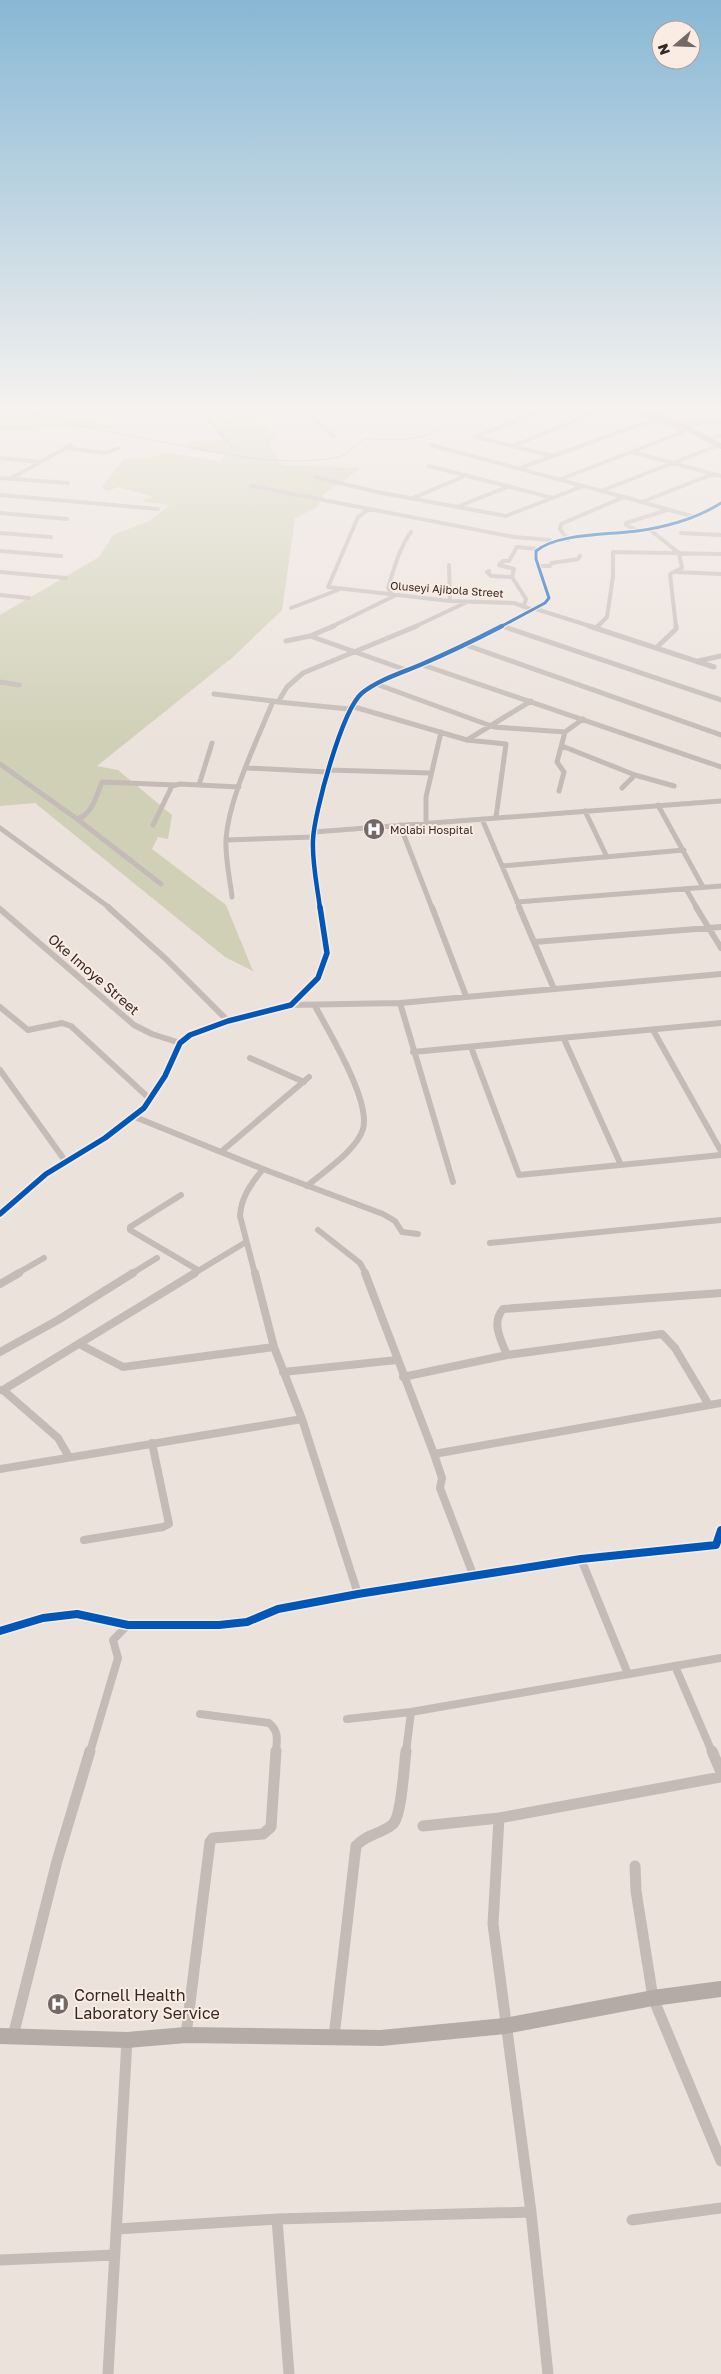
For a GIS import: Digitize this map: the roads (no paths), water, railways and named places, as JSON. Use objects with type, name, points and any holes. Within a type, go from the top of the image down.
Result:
[{"type":"main road","points":[[7,2036],[127,2040],[186,2036],[381,2038],[505,2026],[653,1998],[721,1988]]},
{"type":"street","name":"Oluseyi Ajibola Street","points":[[356,522],[328,587],[338,590],[395,594],[450,601],[524,605],[527,609],[534,609],[597,627],[714,667]]},
{"type":"street","points":[[435,522],[514,537],[558,540],[638,531],[672,522]]},
{"type":"street","points":[[567,522],[562,524],[560,529],[568,540]]},
{"type":"street","points":[[630,522],[626,523],[626,525],[638,531]]},
{"type":"street","points":[[648,529],[679,553],[682,568],[670,574],[676,629],[657,647]]},
{"type":"street","points":[[395,594],[388,591],[388,588],[404,541],[411,532]]},
{"type":"street","points":[[0,533],[51,537]]},
{"type":"street","points":[[681,533],[721,535]]},
{"type":"street","points":[[514,537],[512,545],[516,548]]},
{"type":"street","points":[[291,1005],[318,978],[326,953],[313,856],[314,834],[328,771],[350,707],[361,694],[376,684],[466,645],[534,609],[549,598],[545,582],[534,558],[537,549],[546,543],[558,540]]},
{"type":"street","points":[[524,605],[526,599],[517,588],[512,577],[514,569],[499,565],[503,561],[509,561],[516,548],[521,546],[537,549]]},
{"type":"street","points":[[0,551],[61,556]]},
{"type":"street","points":[[597,627],[607,618],[613,576],[613,552],[721,554]]},
{"type":"street","points":[[538,566],[550,566],[554,562],[571,561],[580,556]]},
{"type":"street","points":[[449,565],[450,601]]},
{"type":"street","points":[[489,571],[487,572],[491,576],[512,577]]},
{"type":"street","points":[[0,572],[66,578]]},
{"type":"street","points":[[674,572],[721,574]]},
{"type":"street","points":[[291,608],[338,590]]},
{"type":"street","points":[[286,641],[310,636],[395,594]]},
{"type":"street","points":[[0,595],[29,598]]},
{"type":"street","points":[[232,897],[226,840],[240,787],[276,702],[303,673],[354,650],[419,625],[467,602]]},
{"type":"street","points":[[502,626],[721,700]]},
{"type":"street","points":[[310,636],[406,670]]},
{"type":"street","points":[[466,645],[721,735]]},
{"type":"street","points":[[698,661],[721,656]]},
{"type":"street","points":[[420,664],[721,767]]},
{"type":"street","points":[[0,682],[20,685]]},
{"type":"street","points":[[376,684],[489,725],[565,732],[583,719]]},
{"type":"street","points":[[214,694],[276,702],[350,707],[467,740],[507,745],[496,817]]},
{"type":"street","points":[[467,740],[531,701]]},
{"type":"street","points":[[426,823],[426,797],[441,732]]},
{"type":"street","points":[[559,791],[564,772],[557,762],[565,732]]},
{"type":"street","points":[[200,785],[212,743]]},
{"type":"street","points":[[562,746],[636,775],[674,786]]},
{"type":"street","points":[[0,764],[52,803],[77,819],[160,884]]},
{"type":"street","points":[[247,768],[430,773]]},
{"type":"street","points":[[622,788],[636,775]]},
{"type":"street","points":[[77,819],[84,817],[90,810],[102,782],[240,787]]},
{"type":"street","points":[[153,825],[172,786],[175,785]]},
{"type":"street","points":[[226,840],[496,817],[721,801]]},
{"type":"street","points":[[658,806],[703,887]]},
{"type":"street","points":[[585,811],[608,857]]},
{"type":"street","points":[[482,819],[554,989]]},
{"type":"street","points":[[400,825],[466,996]]},
{"type":"street","points":[[0,828],[97,898],[124,920],[176,967],[228,1021]]},
{"type":"street","points":[[502,866],[684,850]]},
{"type":"street","points":[[517,902],[721,886]]},
{"type":"street","points":[[686,889],[721,948]]},
{"type":"street","name":"Oke Imoye Street","points":[[0,909],[134,1025],[152,1034],[180,1043]]},
{"type":"street","points":[[534,942],[721,927]]},
{"type":"street","points":[[0,1214],[46,1174],[105,1138],[135,1116],[151,1100],[180,1043],[190,1036],[228,1021],[291,1005],[315,1006],[400,1002],[721,974]]},
{"type":"street","points":[[400,1002],[413,1052],[453,1182]]},
{"type":"street","points":[[307,1186],[357,1141],[364,1127],[362,1100],[315,1006]]},
{"type":"street","points":[[0,1007],[28,1030],[62,1023],[71,1026],[151,1100]]},
{"type":"street","points":[[413,1052],[721,1023]]},
{"type":"street","points":[[653,1030],[721,1151]]},
{"type":"street","points":[[564,1039],[621,1165]]},
{"type":"street","points":[[471,1047],[519,1176],[721,1155]]},
{"type":"street","points":[[222,1151],[306,1080],[250,1058]]},
{"type":"street","points":[[0,1070],[66,1162]]},
{"type":"street","points":[[135,1116],[263,1169],[390,1218],[402,1232],[418,1234]]},
{"type":"street","points":[[263,1169],[244,1194],[240,1205],[240,1216],[274,1348],[302,1419],[358,1594]]},
{"type":"street","points":[[181,1195],[130,1227],[130,1230],[198,1270]]},
{"type":"street","points":[[490,1243],[721,1220]]},
{"type":"street","points":[[318,1230],[360,1263],[364,1270],[403,1377],[434,1454],[442,1478],[440,1488],[474,1577]]},
{"type":"street","points":[[69,1457],[58,1438],[2,1390],[81,1345],[198,1270],[246,1242]]},
{"type":"street","points":[[0,1284],[44,1258]]},
{"type":"street","points":[[0,1352],[58,1320],[157,1258]]},
{"type":"street","points":[[507,1355],[496,1320],[498,1314],[503,1309],[721,1292]]},
{"type":"street","points":[[403,1377],[507,1355],[662,1334],[675,1348],[709,1405]]},
{"type":"street","points":[[81,1345],[123,1367],[274,1348]]},
{"type":"street","points":[[283,1372],[397,1360]]},
{"type":"street","points":[[434,1454],[721,1403]]},
{"type":"street","points":[[0,1469],[302,1419]]},
{"type":"street","points":[[84,1540],[163,1527],[169,1524],[152,1443]]},
{"type":"street","points":[[0,1630],[43,1618],[78,1614],[128,1625],[219,1625],[247,1622],[278,1609],[358,1594],[581,1559],[718,1544],[721,1530]]},
{"type":"street","points":[[581,1559],[628,1674]]},
{"type":"street","points":[[7,2036],[56,1861],[118,1658],[113,1640],[128,1625]]},
{"type":"street","points":[[347,1719],[411,1712],[721,1658]]},
{"type":"street","points":[[675,1666],[721,1772]]},
{"type":"street","points":[[334,2037],[356,1846],[365,1837],[394,1824],[397,1819],[411,1712]]},
{"type":"street","points":[[186,2036],[210,1842],[213,1838],[263,1834],[271,1827],[277,1735],[275,1728],[269,1723],[200,1714]]},
{"type":"street","points":[[423,1826],[499,1818],[721,1777]]},
{"type":"street","points":[[499,1818],[493,1924],[531,2212],[548,2374]]},
{"type":"street","points":[[635,1866],[636,1891],[653,1998],[720,2158]]},
{"type":"street","points":[[108,2374],[127,2040]]},
{"type":"street","points":[[632,2220],[721,2208]]},
{"type":"street","points":[[117,2229],[278,2219],[531,2212]]},
{"type":"street","points":[[278,2219],[289,2374]]},
{"type":"street","points":[[0,2260],[115,2255]]},
{"type":"place","name":"Molabi Hospital","points":[[374,829]]},
{"type":"place","name":"Cornell Health Laboratory Service","points":[[58,2004]]}]
